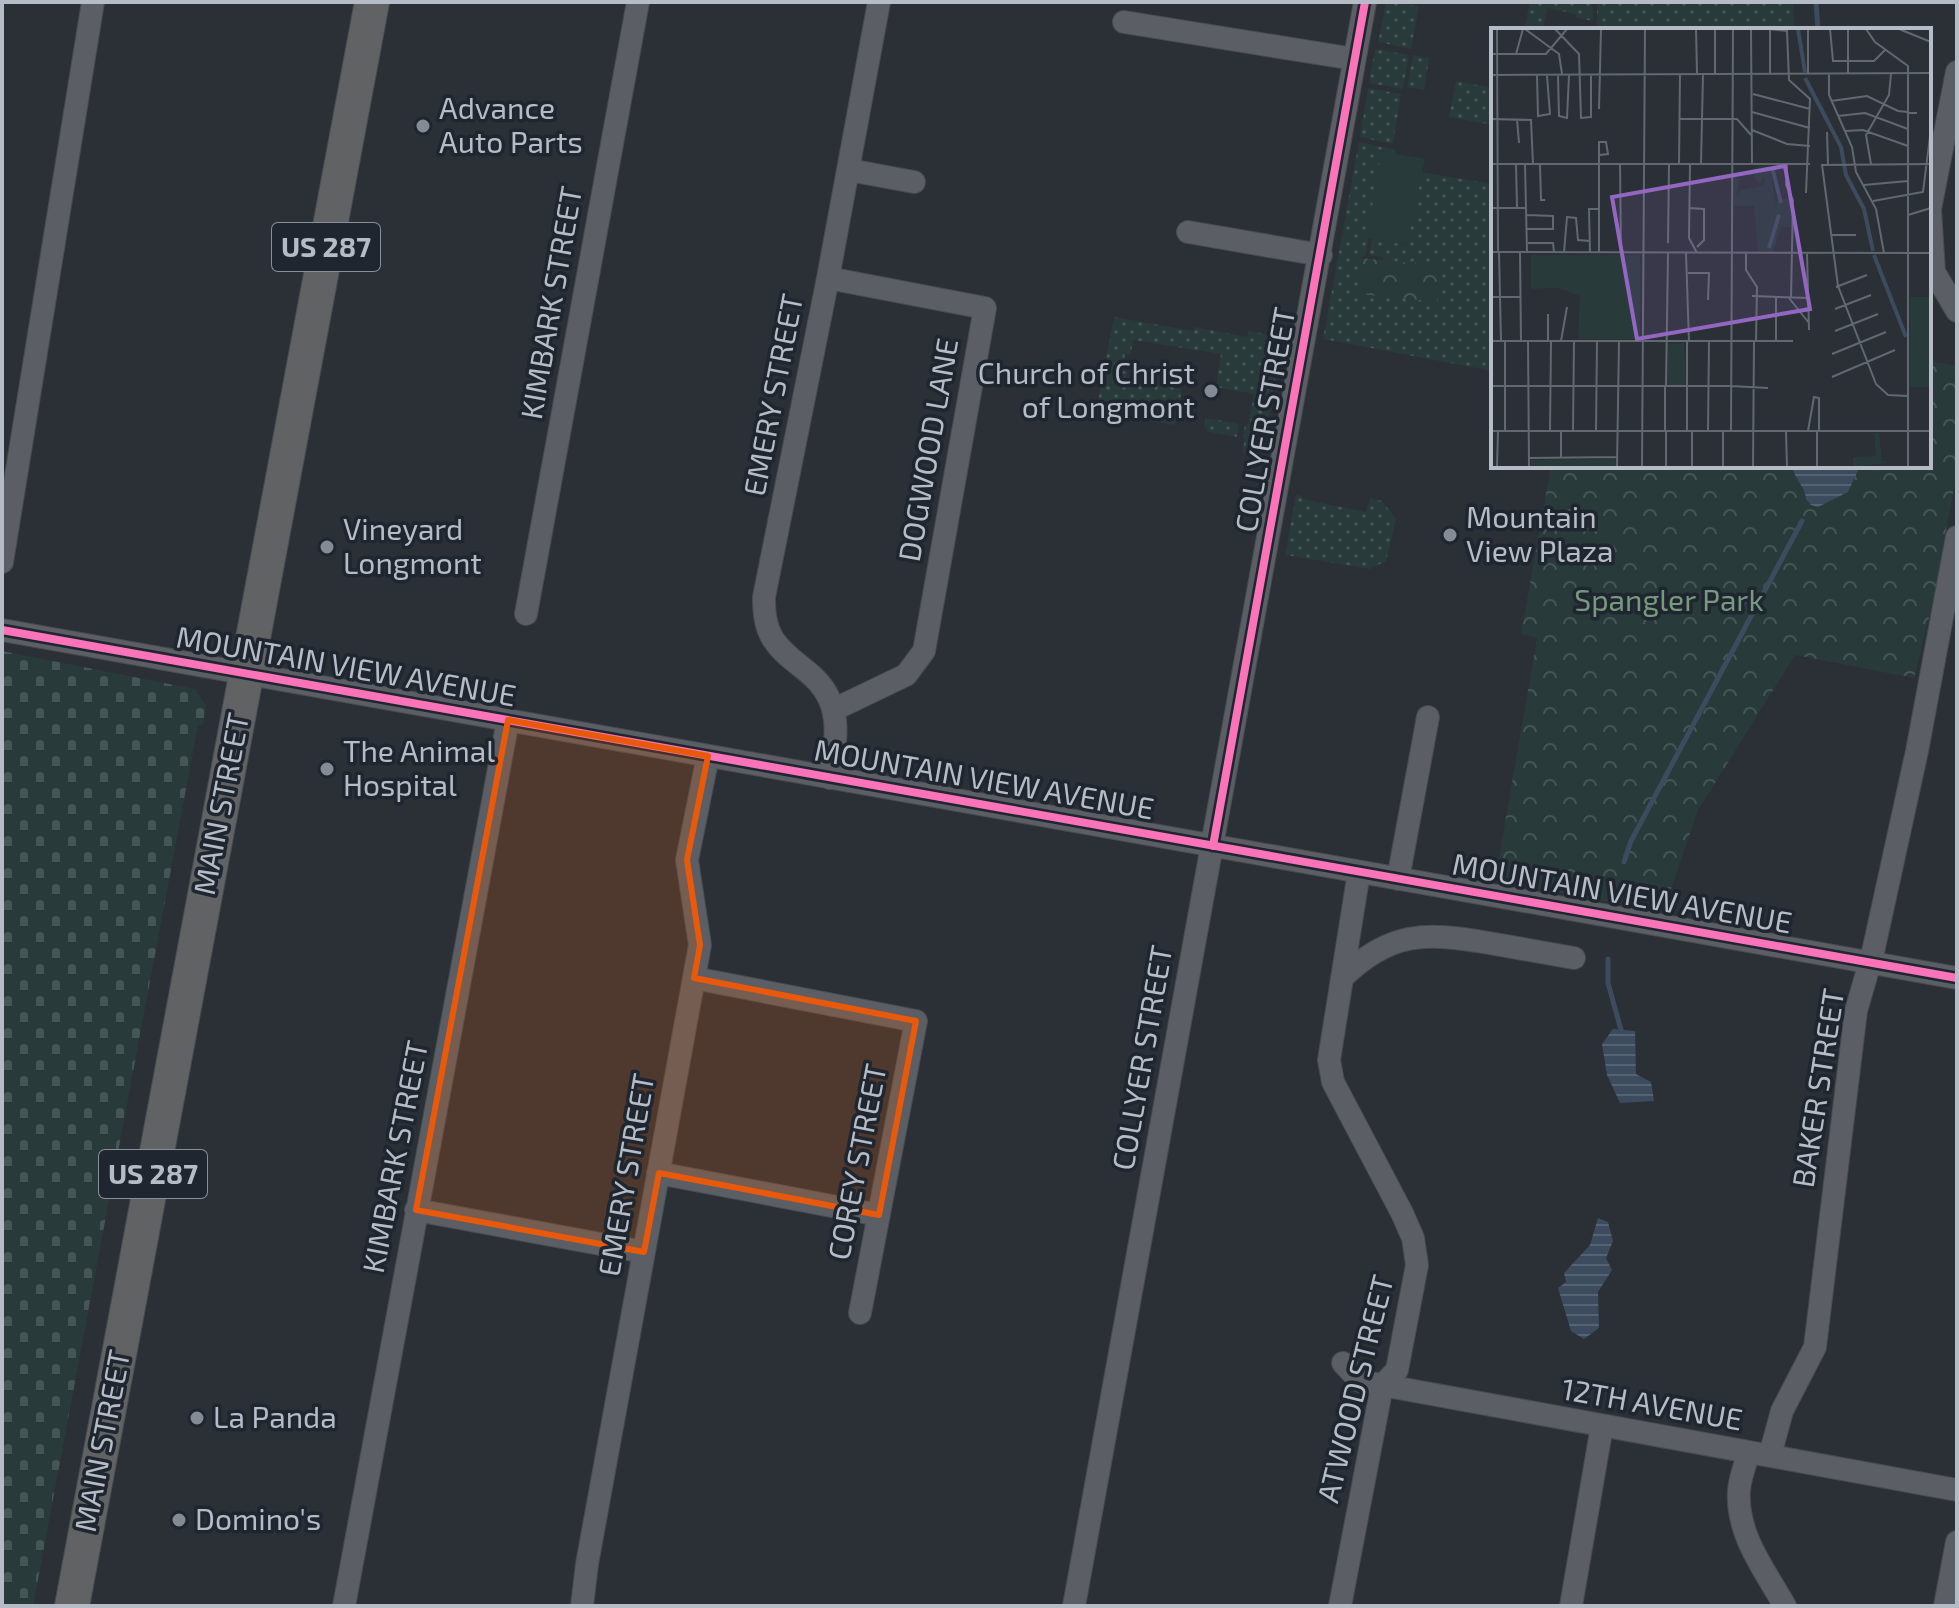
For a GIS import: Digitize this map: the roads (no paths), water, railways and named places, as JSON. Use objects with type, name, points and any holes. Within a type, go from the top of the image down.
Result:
[{"type":"highway","name":"MAIN STREET","points":[[72,1606],[372,2]]},
{"type":"street","points":[[2,562],[93,2]]},
{"type":"street","name":"KIMBARK STREET","points":[[526,614],[638,2]]},
{"type":"street","name":"EMERY STREET","points":[[830,778],[835,744],[833,710],[823,688],[812,674],[773,639],[765,619],[764,597],[849,170],[879,2]]},
{"type":"street","name":"COLLYER STREET","points":[[1074,1606],[1365,2]]},
{"type":"street","points":[[1124,22],[1354,59]]},
{"type":"street","points":[[1931,204],[1957,72]]},
{"type":"street","points":[[849,170],[914,182]]},
{"type":"street","points":[[1931,225],[1934,272],[1957,311]]},
{"type":"street","points":[[1188,232],[1321,255]]},
{"type":"street","name":"DOGWOOD LANE","points":[[828,278],[985,308],[924,651],[906,675],[833,710]]},
{"type":"street","name":"BAKER STREET","points":[[1785,1606],[1746,1538],[1739,1512],[1739,1487],[1815,1347],[1856,1011],[1871,963],[1917,751],[1957,537]]},
{"type":"street","name":"MOUNTAIN VIEW AVENUE","points":[[2,630],[1957,978]]},
{"type":"street","points":[[1398,879],[1428,717]]},
{"type":"street","name":"KIMBARK STREET","points":[[344,1606],[508,720]]},
{"type":"street","name":"EMERY STREET","points":[[582,1606],[589,1552],[700,945],[687,860],[708,756]]},
{"type":"street","name":"ATWOOD STREET","points":[[1340,1606],[1382,1386],[1397,1370],[1417,1265],[1413,1238],[1333,1082],[1329,1060],[1359,872]]},
{"type":"street","points":[[1342,978],[1362,959],[1387,945],[1417,936],[1446,936],[1574,958]]},
{"type":"street","name":"COREY STREET","points":[[694,978],[916,1021],[860,1313]]},
{"type":"street","points":[[658,1173],[879,1215]]},
{"type":"street","points":[[416,1210],[644,1252]]},
{"type":"street","name":"12TH AVENUE","points":[[1343,1363],[1360,1381],[1382,1386],[1957,1490]]},
{"type":"street","points":[[1571,1606],[1602,1426]]},
{"type":"street","points":[[1945,1606],[1957,1542]]},
{"type":"water","points":[[1793,468],[1859,468],[1848,492],[1818,507],[1806,499]]},
{"type":"water","points":[[1613,1029],[1635,1031],[1636,1074],[1651,1082],[1654,1101],[1620,1103],[1607,1075],[1602,1044]]},
{"type":"water","points":[[1598,1218],[1608,1222],[1613,1241],[1606,1258],[1612,1270],[1598,1292],[1599,1328],[1584,1339],[1571,1331],[1558,1288],[1566,1282],[1564,1273],[1590,1245]]},
{"type":"waterway","points":[[1816,2],[1818,28]]},
{"type":"waterway","points":[[1624,862],[1631,841],[1802,521]]},
{"type":"waterway","points":[[1608,959],[1608,983],[1621,1030]]},
{"type":"place","name":"Advance Auto Parts","points":[[423,126]]},
{"type":"place","name":"Church of Christ of Longmont","points":[[1211,391]]},
{"type":"place","name":"Mountain View Plaza","points":[[1450,535]]},
{"type":"place","name":"Vineyard Longmont","points":[[327,547]]},
{"type":"place","name":"The Animal Hospital","points":[[327,769]]},
{"type":"place","name":"La Panda","points":[[197,1418]]},
{"type":"place","name":"Domino's","points":[[179,1520]]},
{"type":"park label","name":"Spangler Park","points":[[1669,601]]}]
